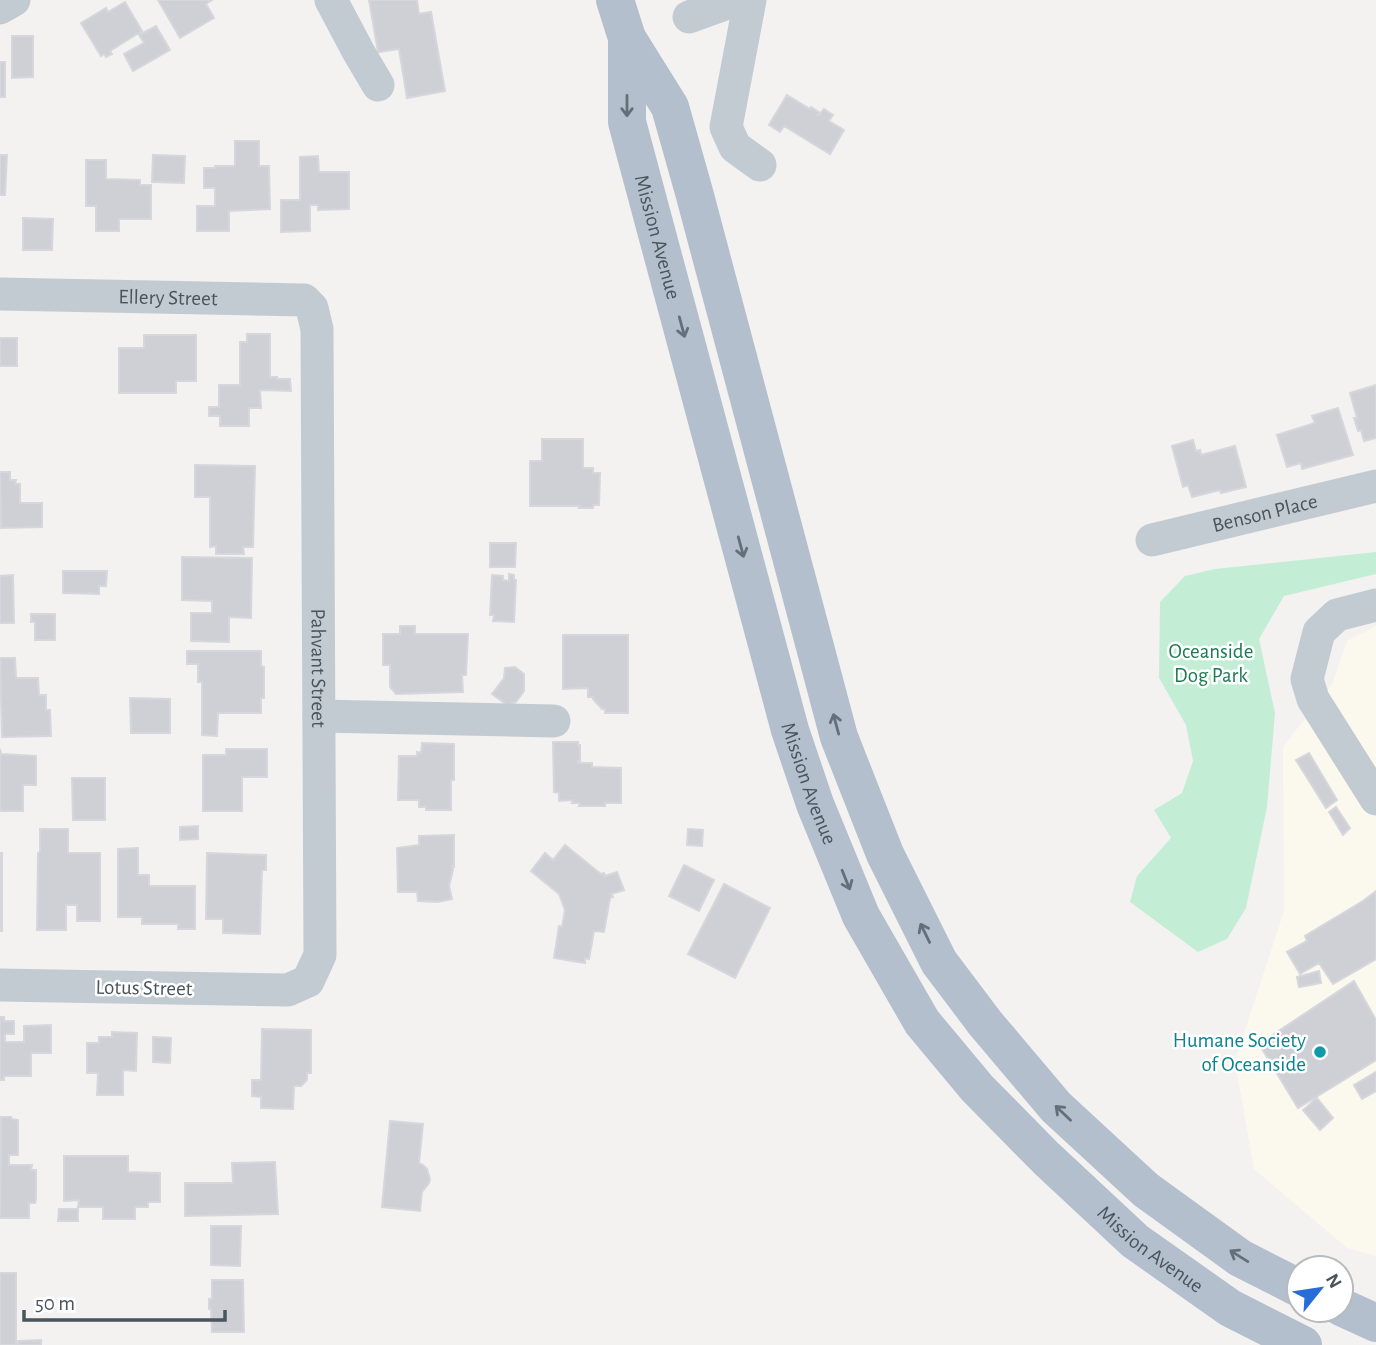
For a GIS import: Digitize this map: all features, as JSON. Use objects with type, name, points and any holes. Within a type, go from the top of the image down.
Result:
[{"type":"main road","name":"Mission Avenue","points":[[615,0],[627,38],[670,107],[839,737],[885,854],[939,962],[985,1023],[1056,1107],[1146,1190],[1240,1258],[1285,1281]]},
{"type":"main road","name":"Mission Avenue","points":[[627,38],[627,122],[790,730],[815,804],[861,916],[922,1022],[977,1088],[1046,1158],[1135,1241],[1230,1308],[1303,1345]]},
{"type":"main road","points":[[1355,1313],[1376,1323]]},
{"type":"street","points":[[0,8],[14,0]]},
{"type":"street","points":[[331,0],[379,85]]},
{"type":"street","points":[[690,17],[736,0]]},
{"type":"street","points":[[750,0],[726,127],[735,147],[760,165]]},
{"type":"street","name":"Ellery Street","points":[[0,294],[304,300],[313,308],[317,329]]},
{"type":"street","name":"Pahvant Street","points":[[288,990],[308,981],[320,954],[317,329]]},
{"type":"street","name":"Benson Place","points":[[1152,540],[1376,486]]},
{"type":"street","points":[[1376,605],[1337,615],[1319,632],[1307,679],[1313,699],[1376,799]]},
{"type":"street","points":[[319,716],[554,721]]},
{"type":"street","name":"Lotus Street","points":[[0,985],[288,990]]},
{"type":"shaded area","points":[[1376,626],[1376,1256],[1347,1248],[1254,1169],[1235,1061],[1284,911],[1283,747],[1332,684],[1347,641]]},
{"type":"green space","name":"Oceanside Dog Park","points":[[1376,552],[1376,574],[1284,596],[1259,639],[1275,713],[1267,807],[1246,908],[1227,939],[1198,952],[1130,902],[1137,876],[1171,838],[1154,810],[1182,793],[1193,761],[1186,725],[1159,678],[1160,602],[1185,576],[1215,569]]},
{"type":"building","points":[[158,0],[212,0],[206,4],[214,18],[180,38]]},
{"type":"building","points":[[369,0],[417,0],[419,14],[431,12],[445,91],[407,98],[399,49],[378,52]]},
{"type":"building","points":[[125,2],[142,31],[110,51],[112,54],[101,56],[81,23],[106,8],[108,12]]},
{"type":"building","points":[[156,26],[170,50],[133,71],[124,54],[144,43],[139,35]]},
{"type":"building","points":[[12,36],[33,36],[33,77],[12,78]]},
{"type":"building","points":[[0,62],[5,62],[5,97],[0,97]]},
{"type":"building","points":[[787,95],[810,109],[811,107],[820,113],[818,115],[819,115],[824,109],[833,115],[829,121],[844,130],[830,154],[784,126],[780,132],[769,125]]},
{"type":"building","points":[[235,141],[259,141],[259,166],[269,166],[270,209],[229,211],[229,231],[197,231],[197,206],[215,206],[215,188],[204,188],[204,168],[235,166]]},
{"type":"building","points":[[0,155],[7,155],[5,195],[0,195]]},
{"type":"building","points":[[153,155],[185,156],[184,183],[152,182]]},
{"type":"building","points":[[318,156],[319,172],[349,172],[349,209],[318,210],[318,205],[310,205],[310,231],[281,232],[281,200],[300,200],[300,157]]},
{"type":"building","points":[[86,160],[106,160],[106,179],[140,180],[140,185],[151,185],[151,219],[119,219],[119,231],[96,231],[96,206],[86,206]]},
{"type":"building","points":[[23,218],[53,219],[52,250],[23,250]]},
{"type":"building","points":[[247,334],[270,334],[270,377],[290,379],[291,391],[260,390],[261,408],[249,408],[249,426],[220,426],[220,416],[209,416],[209,407],[219,407],[219,385],[240,385],[240,342],[247,342]]},
{"type":"building","points":[[144,335],[196,335],[196,381],[176,381],[176,393],[119,393],[119,348],[144,348]]},
{"type":"building","points":[[0,338],[17,338],[17,366],[0,366]]},
{"type":"building","points":[[1376,385],[1376,438],[1364,441],[1354,418],[1357,418],[1350,393]]},
{"type":"building","points":[[1338,408],[1353,455],[1302,469],[1301,463],[1287,467],[1277,435],[1315,423],[1312,416]]},
{"type":"building","points":[[542,439],[583,439],[583,468],[593,468],[593,473],[600,473],[599,505],[593,505],[593,508],[530,506],[530,461],[542,461]]},
{"type":"building","points":[[1193,440],[1196,451],[1200,450],[1201,455],[1235,446],[1246,487],[1192,497],[1188,485],[1183,487],[1172,446]]},
{"type":"building","points":[[195,465],[255,466],[253,547],[243,547],[244,554],[216,554],[216,546],[210,547],[210,497],[195,497]]},
{"type":"building","points":[[0,472],[10,472],[10,480],[16,480],[15,484],[20,484],[20,503],[42,503],[42,527],[1,528]]},
{"type":"building","points":[[490,543],[516,543],[515,567],[490,567]]},
{"type":"building","points":[[182,557],[252,558],[251,618],[229,617],[229,642],[191,641],[191,613],[212,613],[212,601],[182,600]]},
{"type":"building","points":[[63,571],[107,571],[106,586],[99,586],[99,594],[63,593]]},
{"type":"building","points":[[509,574],[514,575],[516,580],[514,622],[493,621],[494,615],[490,615],[492,575],[503,576],[503,580],[509,581]]},
{"type":"building","points":[[13,575],[14,623],[0,623],[0,576]]},
{"type":"building","points":[[31,614],[55,614],[55,640],[35,640],[35,622],[31,622]]},
{"type":"building","points":[[400,626],[415,626],[415,634],[468,634],[466,675],[462,675],[463,692],[396,694],[390,687],[390,665],[383,665],[383,634],[400,634]]},
{"type":"building","points":[[563,635],[628,635],[628,713],[605,713],[605,709],[602,709],[593,697],[588,697],[588,688],[563,689]]},
{"type":"building","points":[[187,651],[261,651],[264,698],[261,698],[261,713],[218,713],[217,736],[202,735],[202,682],[198,682],[198,664],[187,664]]},
{"type":"building","points":[[0,658],[15,658],[16,678],[38,678],[39,695],[46,695],[46,710],[50,710],[51,736],[2,737]]},
{"type":"building","points":[[515,667],[524,674],[524,691],[516,702],[507,705],[492,694],[504,678],[505,668]]},
{"type":"building","points":[[130,698],[170,699],[170,733],[131,733]]},
{"type":"building","points":[[553,742],[578,742],[578,763],[592,763],[592,767],[621,768],[621,803],[579,806],[580,803],[572,803],[573,800],[559,801],[559,793],[554,792]]},
{"type":"building","points":[[422,743],[454,744],[451,810],[426,810],[426,807],[419,807],[419,800],[398,800],[399,756],[417,756],[417,752],[421,753]]},
{"type":"building","points":[[0,749],[1,754],[36,756],[36,785],[23,785],[23,811],[0,811]]},
{"type":"building","points":[[226,749],[267,749],[267,777],[242,777],[242,811],[203,811],[203,755],[226,755]]},
{"type":"building","points":[[1309,753],[1337,800],[1326,808],[1296,760]]},
{"type":"building","points":[[72,778],[105,778],[105,820],[73,820]]},
{"type":"building","points":[[1336,807],[1350,828],[1343,835],[1329,812]]},
{"type":"building","points":[[198,826],[198,839],[180,840],[180,827]]},
{"type":"building","points":[[40,829],[68,829],[68,853],[100,853],[100,921],[77,921],[77,905],[66,905],[66,930],[37,930]]},
{"type":"building","points":[[688,829],[703,830],[702,846],[687,845]]},
{"type":"building","points":[[454,835],[454,867],[452,866],[449,886],[452,899],[438,902],[418,901],[417,892],[398,892],[397,848],[419,845],[419,836]]},
{"type":"building","points":[[565,845],[601,874],[604,873],[605,876],[617,872],[624,890],[611,894],[613,897],[610,898],[604,932],[594,931],[589,959],[585,958],[585,963],[554,958],[559,926],[562,927],[565,910],[559,894],[531,871],[545,853],[553,860]]},
{"type":"building","points":[[138,848],[138,875],[149,875],[149,886],[195,886],[195,929],[178,929],[178,924],[142,924],[142,917],[118,917],[118,849]]},
{"type":"building","points":[[2,853],[2,931],[0,931]]},
{"type":"building","points":[[207,853],[266,855],[266,870],[262,870],[260,934],[223,933],[223,919],[206,919]]},
{"type":"building","points":[[684,865],[714,880],[699,911],[669,896]]},
{"type":"building","points":[[724,884],[770,908],[735,978],[688,954]]},
{"type":"building","name":"Humane Society of Oceanside","points":[[1376,891],[1376,959],[1333,984],[1319,963],[1300,974],[1287,952],[1307,941],[1305,936]]},
{"type":"building","name":"Humane Society of Oceanside","points":[[1319,971],[1321,983],[1299,987],[1297,977]]},
{"type":"building","name":"Humane Society of Oceanside","points":[[1354,981],[1376,1020],[1376,1060],[1298,1108],[1259,1044]]},
{"type":"building","points":[[0,1017],[4,1017],[4,1021],[14,1021],[14,1034],[5,1034],[5,1042],[24,1042],[24,1026],[51,1025],[51,1053],[31,1053],[31,1076],[4,1076],[4,1080],[0,1080]]},
{"type":"building","points":[[262,1029],[311,1030],[311,1073],[307,1073],[307,1080],[301,1086],[294,1086],[293,1109],[261,1108],[261,1097],[252,1096],[252,1080],[261,1080]]},
{"type":"building","points":[[112,1032],[137,1033],[136,1071],[123,1070],[123,1095],[97,1095],[98,1073],[87,1073],[87,1043],[99,1043],[99,1037],[112,1037]]},
{"type":"building","points":[[153,1037],[171,1038],[170,1063],[153,1062]]},
{"type":"building","name":"Humane Society of Oceanside","points":[[1376,1072],[1376,1091],[1362,1099],[1354,1085]]},
{"type":"building","name":"Humane Society of Oceanside","points":[[1317,1098],[1333,1118],[1320,1130],[1303,1110]]},
{"type":"building","points":[[1,1117],[18,1120],[18,1155],[9,1155],[9,1165],[32,1165],[31,1170],[36,1170],[36,1199],[35,1203],[29,1203],[29,1218],[0,1218]]},
{"type":"building","points":[[390,1121],[423,1124],[419,1163],[427,1169],[430,1179],[422,1192],[420,1211],[382,1207]]},
{"type":"building","points":[[64,1156],[128,1156],[128,1172],[160,1173],[160,1202],[148,1202],[148,1207],[135,1207],[135,1219],[103,1219],[103,1207],[78,1207],[79,1200],[64,1201]]},
{"type":"building","points":[[275,1162],[278,1214],[185,1216],[185,1183],[233,1183],[232,1163]]},
{"type":"building","points":[[59,1209],[78,1209],[78,1221],[58,1221]]},
{"type":"building","points":[[211,1226],[241,1226],[240,1266],[211,1265]]},
{"type":"building","points":[[0,1273],[16,1273],[16,1345],[0,1345]]},
{"type":"building","points":[[212,1280],[243,1280],[244,1332],[212,1332],[209,1299],[212,1299]]},
{"type":"building","points":[[41,1340],[41,1345],[18,1345],[18,1341]]},
{"type":"place","name":"Humane Society of Oceanside","points":[[1320,1052]]}]
